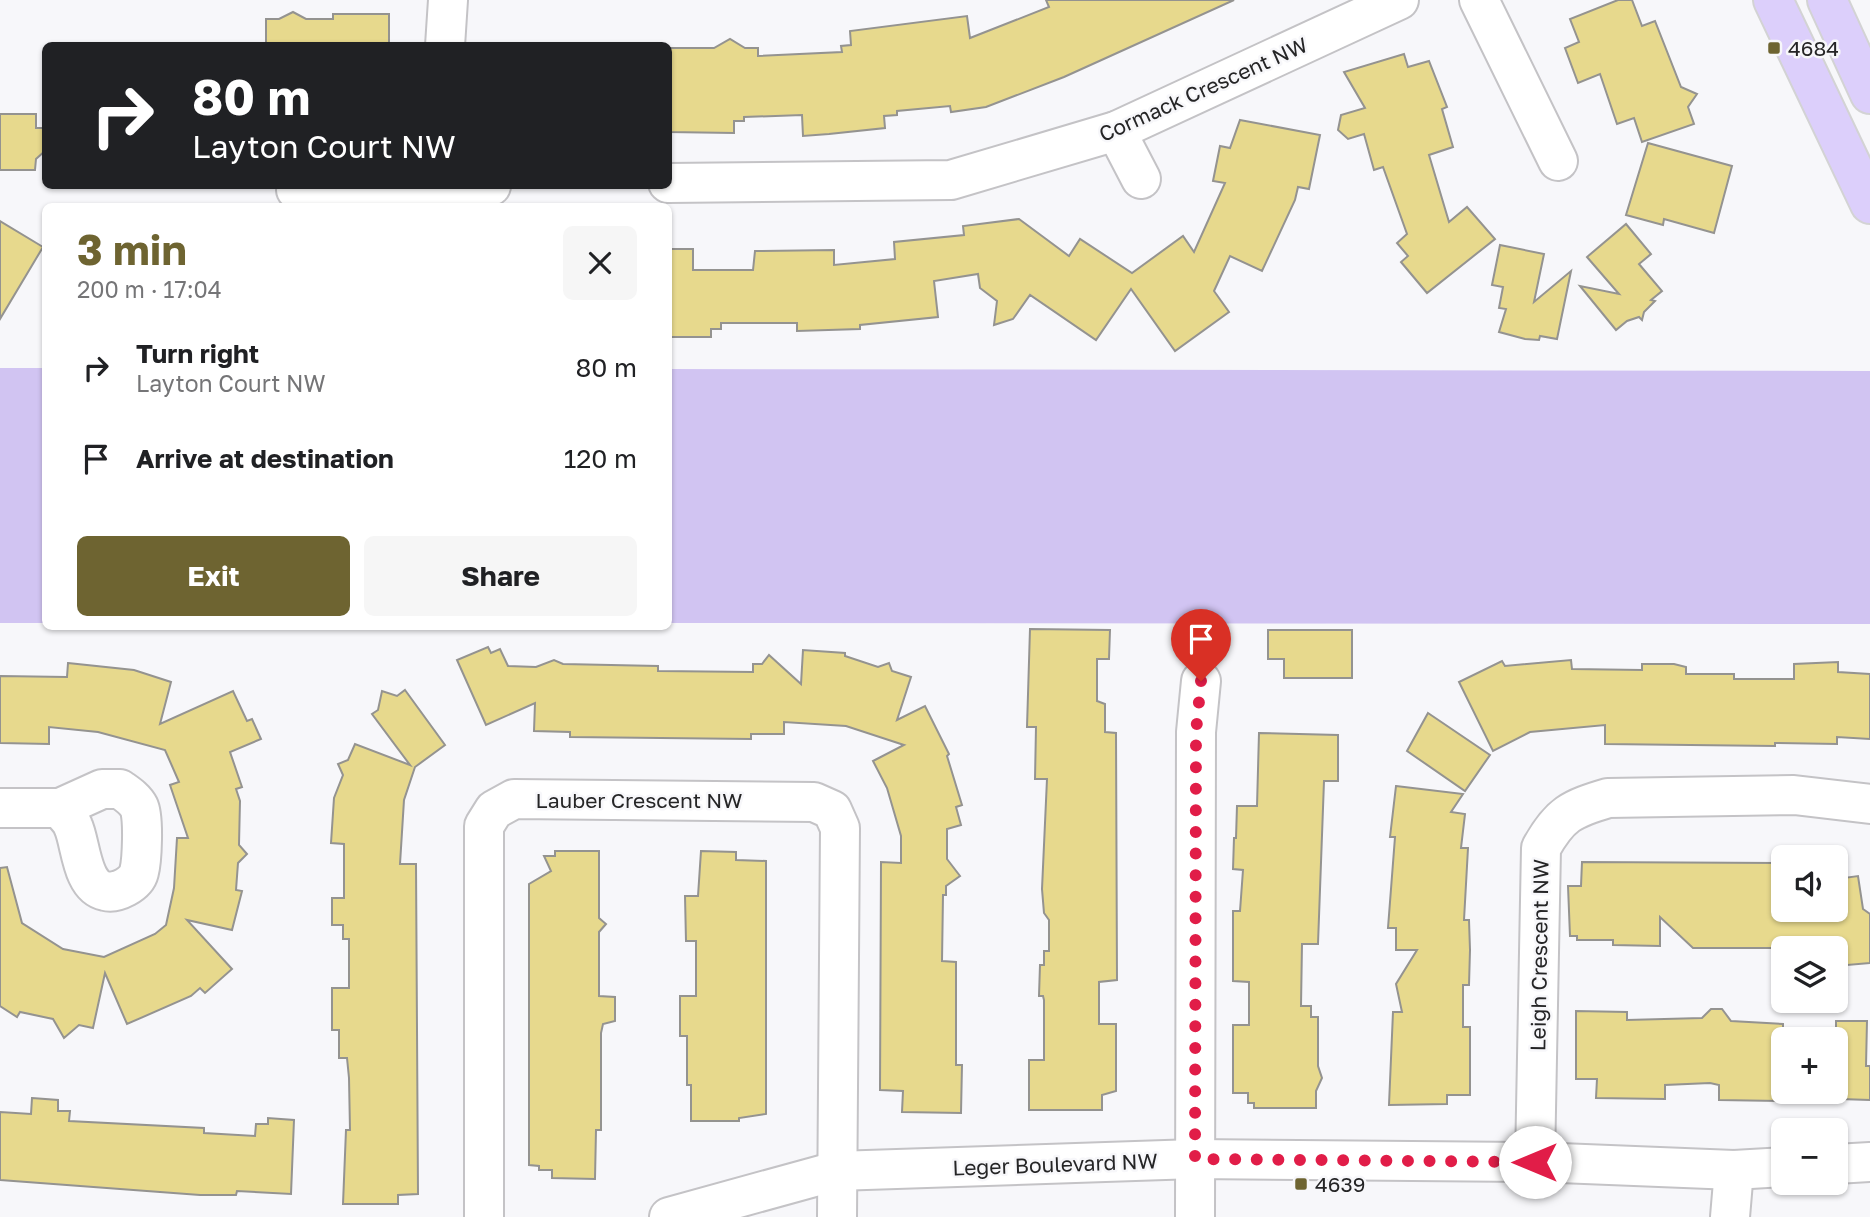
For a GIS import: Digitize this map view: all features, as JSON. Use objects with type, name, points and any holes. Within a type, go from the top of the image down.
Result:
[{"type":"main road","points":[[1773,0],[1870,204]]},
{"type":"main road","points":[[1827,0],[1870,94]]},
{"type":"street","points":[[445,42],[448,0]]},
{"type":"street","name":"Cormack Crescent NW","points":[[672,183],[951,180],[1116,131],[1399,0]]},
{"type":"street","points":[[1479,0],[1558,161]]},
{"type":"street","points":[[1116,131],[1141,179]]},
{"type":"street","points":[[296,190],[331,189]]},
{"type":"street","points":[[1195,1217],[1196,732],[1201,681]]},
{"type":"street","name":"Leigh Crescent NW","points":[[1535,1162],[1541,848],[1557,820],[1581,806],[1608,798],[1794,795],[1870,804]]},
{"type":"street","name":"Lauber Crescent NW","points":[[484,1217],[484,826],[494,810],[514,799],[814,802],[832,810],[840,828],[837,1217]]},
{"type":"street","points":[[0,808],[60,808]]},
{"type":"street","name":"Leger Boulevard NW","points":[[669,1217],[836,1171],[1195,1159],[1535,1162],[1734,1170],[1771,1168]]},
{"type":"street","points":[[1848,1163],[1870,1162]]},
{"type":"street","points":[[1730,1217],[1734,1170]]},
{"type":"shaded area","points":[[0,368],[42,368],[42,623],[0,623]]},
{"type":"shaded area","points":[[672,369],[1870,371],[1870,624],[672,623]]},
{"type":"building","points":[[1046,0],[1234,0],[1064,77],[986,107],[951,112],[950,106],[897,111],[897,115],[884,116],[885,128],[829,134],[803,136],[802,115],[744,117],[744,121],[734,121],[734,133],[672,132],[672,48],[714,48],[730,39],[745,48],[758,48],[758,56],[842,52],[841,46],[851,45],[850,31],[967,16],[970,38],[1049,7]]},
{"type":"building","points":[[1618,0],[1632,0],[1642,26],[1655,21],[1681,87],[1697,94],[1688,107],[1694,124],[1642,142],[1634,118],[1617,124],[1600,74],[1578,83],[1565,48],[1579,42],[1570,19]]},
{"type":"building","points":[[293,12],[306,19],[333,19],[333,14],[389,14],[389,42],[266,42],[266,19],[279,19]]},
{"type":"building","points":[[1404,54],[1408,67],[1429,61],[1447,107],[1442,109],[1453,147],[1429,155],[1449,222],[1467,207],[1495,239],[1427,293],[1401,262],[1408,256],[1397,243],[1407,234],[1383,167],[1374,170],[1364,134],[1348,139],[1338,130],[1341,115],[1365,108],[1344,72]]},
{"type":"building","points":[[0,114],[36,114],[36,128],[42,128],[42,154],[36,159],[35,170],[0,170]]},
{"type":"building","points":[[1240,120],[1320,135],[1309,189],[1298,187],[1295,200],[1262,271],[1230,256],[1214,291],[1229,312],[1175,351],[1131,289],[1096,340],[1030,295],[1013,319],[994,325],[997,301],[980,288],[978,274],[934,281],[938,317],[860,325],[860,329],[797,331],[797,323],[721,323],[721,329],[711,329],[711,337],[672,337],[672,249],[693,249],[693,270],[753,270],[755,251],[834,250],[834,265],[895,259],[894,242],[964,235],[963,226],[1019,219],[1069,256],[1080,239],[1132,273],[1183,236],[1194,252],[1225,183],[1213,181],[1220,146],[1230,148]]},
{"type":"building","points":[[1648,143],[1732,166],[1714,233],[1664,219],[1663,225],[1626,215]]},
{"type":"building","points":[[0,221],[42,249],[0,319]]},
{"type":"building","points":[[1626,224],[1651,254],[1639,264],[1662,291],[1651,300],[1655,301],[1644,312],[1642,320],[1639,317],[1627,321],[1616,330],[1580,286],[1619,294],[1587,257]]},
{"type":"building","points":[[1500,245],[1544,254],[1534,302],[1571,271],[1557,339],[1540,336],[1539,340],[1525,339],[1499,332],[1506,309],[1499,308],[1503,287],[1492,285]]},
{"type":"building","points":[[1030,629],[1110,630],[1109,659],[1097,659],[1097,701],[1105,704],[1105,732],[1116,733],[1117,980],[1099,982],[1099,1024],[1116,1024],[1116,1091],[1102,1095],[1102,1110],[1029,1110],[1029,1060],[1044,1060],[1044,1000],[1043,996],[1039,996],[1040,965],[1044,965],[1044,951],[1049,951],[1049,920],[1044,913],[1042,889],[1047,779],[1035,779],[1036,727],[1027,727]]},
{"type":"building","points":[[1268,630],[1352,630],[1352,678],[1284,678],[1284,659],[1268,659]]},
{"type":"building","points":[[488,647],[491,653],[500,649],[508,666],[536,667],[554,660],[563,664],[658,666],[658,671],[753,672],[753,664],[762,664],[769,655],[801,684],[803,650],[845,653],[845,656],[878,667],[889,663],[892,671],[911,677],[897,720],[925,706],[949,754],[947,756],[962,805],[956,807],[961,825],[947,829],[947,859],[960,876],[946,886],[946,895],[943,895],[942,961],[956,962],[956,1065],[962,1065],[961,1113],[902,1112],[903,1091],[880,1090],[881,862],[901,863],[901,836],[887,788],[873,761],[904,745],[846,726],[784,722],[784,734],[751,734],[751,739],[570,737],[570,732],[534,731],[535,703],[486,725],[457,660]]},
{"type":"building","points":[[1571,660],[1572,669],[1642,670],[1642,664],[1674,664],[1686,667],[1686,674],[1734,674],[1734,679],[1794,679],[1794,664],[1838,662],[1838,672],[1870,674],[1870,739],[1837,737],[1837,744],[1775,743],[1775,746],[1605,744],[1605,725],[1530,732],[1493,751],[1459,682],[1502,661],[1505,666]]},
{"type":"building","points":[[68,663],[134,670],[171,682],[160,724],[233,691],[247,721],[252,719],[261,739],[230,752],[242,787],[236,789],[240,801],[239,845],[247,854],[238,863],[236,890],[242,891],[232,930],[187,920],[232,969],[205,993],[200,988],[191,996],[127,1024],[105,973],[93,1028],[79,1025],[64,1038],[53,1019],[20,1012],[17,1017],[0,1006],[0,868],[7,867],[22,923],[63,949],[104,957],[155,934],[166,925],[174,888],[177,838],[188,838],[170,785],[179,782],[165,750],[98,732],[49,727],[49,744],[0,743],[0,676],[67,677]]},
{"type":"building","points":[[405,690],[445,745],[415,767],[404,800],[400,864],[416,864],[418,1194],[398,1195],[398,1204],[343,1204],[346,1130],[350,1130],[349,1078],[347,1058],[339,1058],[339,1030],[332,1030],[332,988],[349,988],[349,939],[343,939],[343,925],[332,925],[332,898],[344,898],[344,844],[331,843],[334,798],[343,775],[338,764],[348,760],[355,744],[410,765],[372,714],[378,710],[382,691],[397,696]]},
{"type":"building","points":[[1428,713],[1490,755],[1465,791],[1407,751]]},
{"type":"building","points":[[1259,733],[1338,735],[1338,781],[1324,781],[1318,944],[1302,944],[1301,1006],[1311,1006],[1311,1017],[1318,1017],[1318,1066],[1322,1078],[1316,1091],[1316,1108],[1254,1108],[1254,1103],[1248,1103],[1248,1093],[1233,1093],[1233,1025],[1249,1025],[1249,982],[1233,981],[1233,911],[1240,911],[1243,870],[1233,869],[1234,838],[1237,806],[1257,806]]},
{"type":"building","points":[[1396,786],[1463,794],[1451,812],[1465,814],[1461,848],[1468,848],[1464,920],[1469,920],[1470,950],[1469,985],[1463,985],[1463,1027],[1470,1027],[1470,1095],[1447,1095],[1447,1104],[1389,1105],[1393,1012],[1402,1012],[1396,984],[1417,950],[1396,950],[1396,928],[1388,928],[1395,837],[1390,837]]},
{"type":"building","points":[[555,851],[599,851],[599,918],[606,924],[599,932],[599,996],[615,997],[615,1021],[603,1024],[601,1033],[601,1130],[596,1130],[595,1179],[552,1178],[552,1170],[539,1170],[539,1166],[529,1165],[529,884],[551,871],[544,856],[555,856]]},
{"type":"building","points":[[701,851],[736,852],[736,860],[766,861],[766,1114],[739,1118],[739,1121],[691,1121],[691,1085],[687,1085],[687,1036],[680,1036],[680,996],[696,996],[696,941],[686,941],[685,896],[698,896]]},
{"type":"building","points":[[1582,862],[1771,863],[1771,922],[1848,922],[1848,877],[1858,876],[1863,909],[1870,914],[1870,963],[1848,965],[1848,936],[1771,936],[1771,948],[1693,948],[1660,917],[1660,946],[1613,945],[1613,940],[1577,940],[1577,936],[1570,936],[1568,886],[1581,886]]},
{"type":"building","points":[[1711,1009],[1722,1009],[1731,1021],[1783,1024],[1783,1027],[1771,1027],[1771,1101],[1719,1100],[1719,1085],[1710,1083],[1665,1085],[1665,1099],[1596,1098],[1597,1079],[1576,1079],[1576,1011],[1627,1012],[1627,1020],[1702,1018]]},
{"type":"building","points":[[1836,1021],[1867,1021],[1866,1066],[1870,1066],[1870,1100],[1848,1099],[1848,1027],[1836,1027]]},
{"type":"building","points":[[32,1098],[58,1100],[58,1111],[70,1111],[69,1121],[204,1128],[204,1133],[255,1136],[256,1124],[268,1124],[268,1118],[294,1120],[291,1194],[237,1191],[236,1195],[200,1195],[0,1180],[0,1112],[31,1114]]},
{"type":"place","name":"4684","points":[[1774,48]]},
{"type":"place","name":"4639","points":[[1301,1184]]},
{"type":"route","points":[[1201,681],[1196,732],[1195,1159],[1535,1162]]}]
